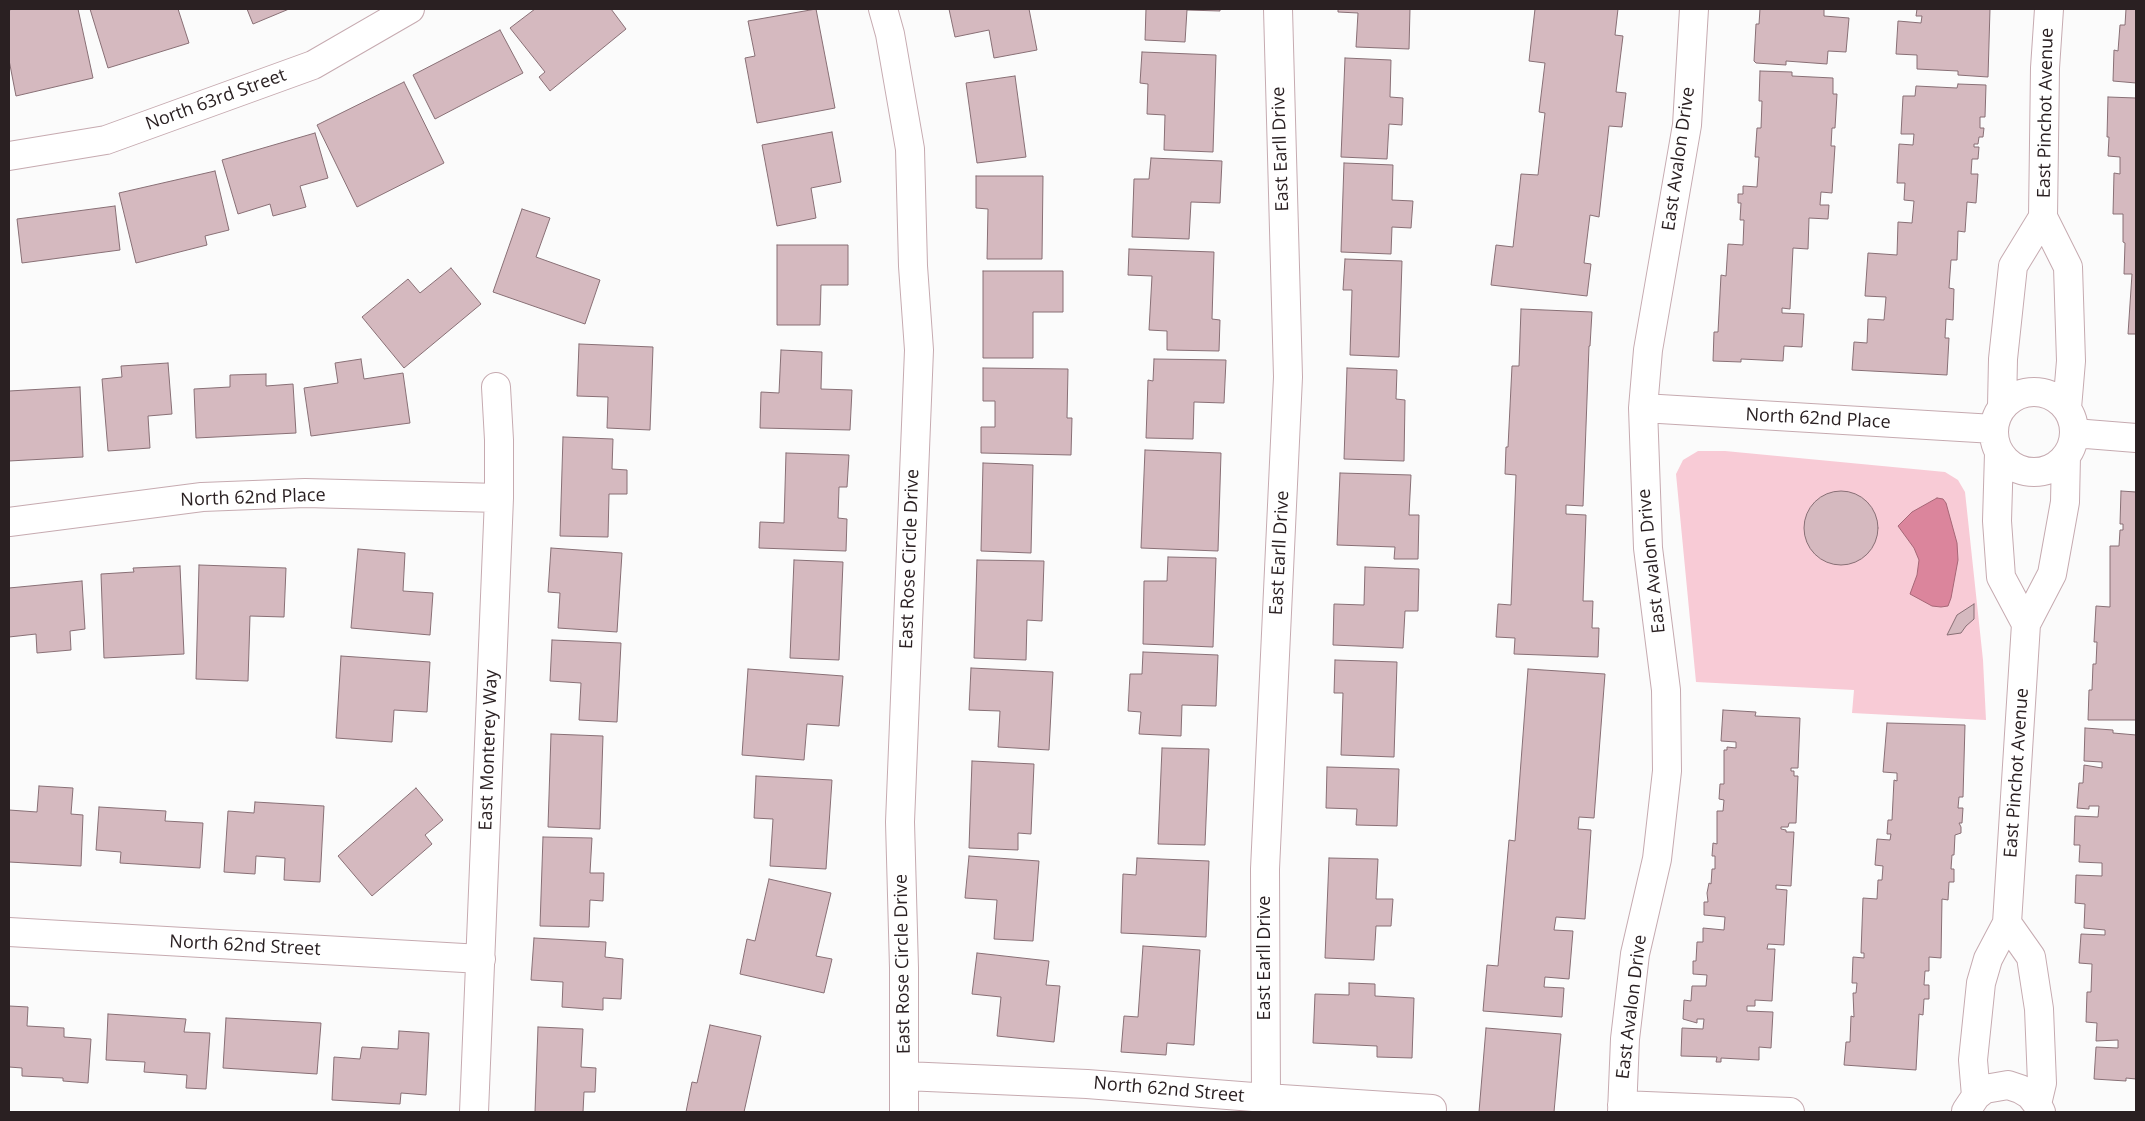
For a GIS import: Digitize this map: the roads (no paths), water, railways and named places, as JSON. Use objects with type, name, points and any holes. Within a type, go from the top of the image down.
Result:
[{"type":"street","name":"North 63rd Street","points":[[9,156],[106,140],[313,65],[410,9]]},
{"type":"street","name":"East Rose Circle Drive","points":[[883,9],[890,34],[910,149],[919,350],[900,822],[904,1112]]},
{"type":"street","name":"East Earll Drive","points":[[1266,1098],[1266,869],[1288,377],[1278,9]]},
{"type":"street","name":"East Avalon Drive","points":[[1622,1109],[1625,1039],[1635,954],[1657,859],[1667,771],[1666,690],[1648,548],[1643,408],[1648,350],[1687,125],[1694,9]]},
{"type":"street","name":"East Pinchot Avenue","points":[[1971,1104],[1973,1060],[1982,983],[1988,959],[2008,923],[2026,624],[2052,574],[2064,502],[2069,432],[2071,361],[2068,267],[2044,217],[2046,68],[2049,9]]},
{"type":"street","name":"East Pinchot Avenue","points":[[2026,624],[2001,577],[1997,521],[1998,429],[2002,359],[2013,266],[2044,217]]},
{"type":"street","name":"East Monterey Way","points":[[474,1112],[499,498],[499,440],[496,387]]},
{"type":"street","points":[[2035,391],[2052,396],[2069,432],[2051,468],[2045,471],[2032,472],[2013,466],[1998,429],[2012,398],[2023,393],[2035,391]]},
{"type":"street","name":"North 62nd Place","points":[[1643,408],[1998,429]]},
{"type":"street","points":[[2069,432],[2136,438]]},
{"type":"street","name":"North 62nd Place","points":[[9,522],[202,496],[305,493],[499,498]]},
{"type":"street","points":[[2008,923],[2032,957],[2039,1009],[2042,1084],[2039,1108]]},
{"type":"street","name":"North 62nd Street","points":[[9,932],[481,959]]},
{"type":"street","name":"North 62nd Street","points":[[905,1076],[1086,1084],[1266,1098],[1432,1108]]},
{"type":"street","points":[[1971,1104],[1985,1090],[2008,1085],[2030,1095],[2039,1108]]},
{"type":"street","points":[[1622,1109],[1790,1112]]}]
